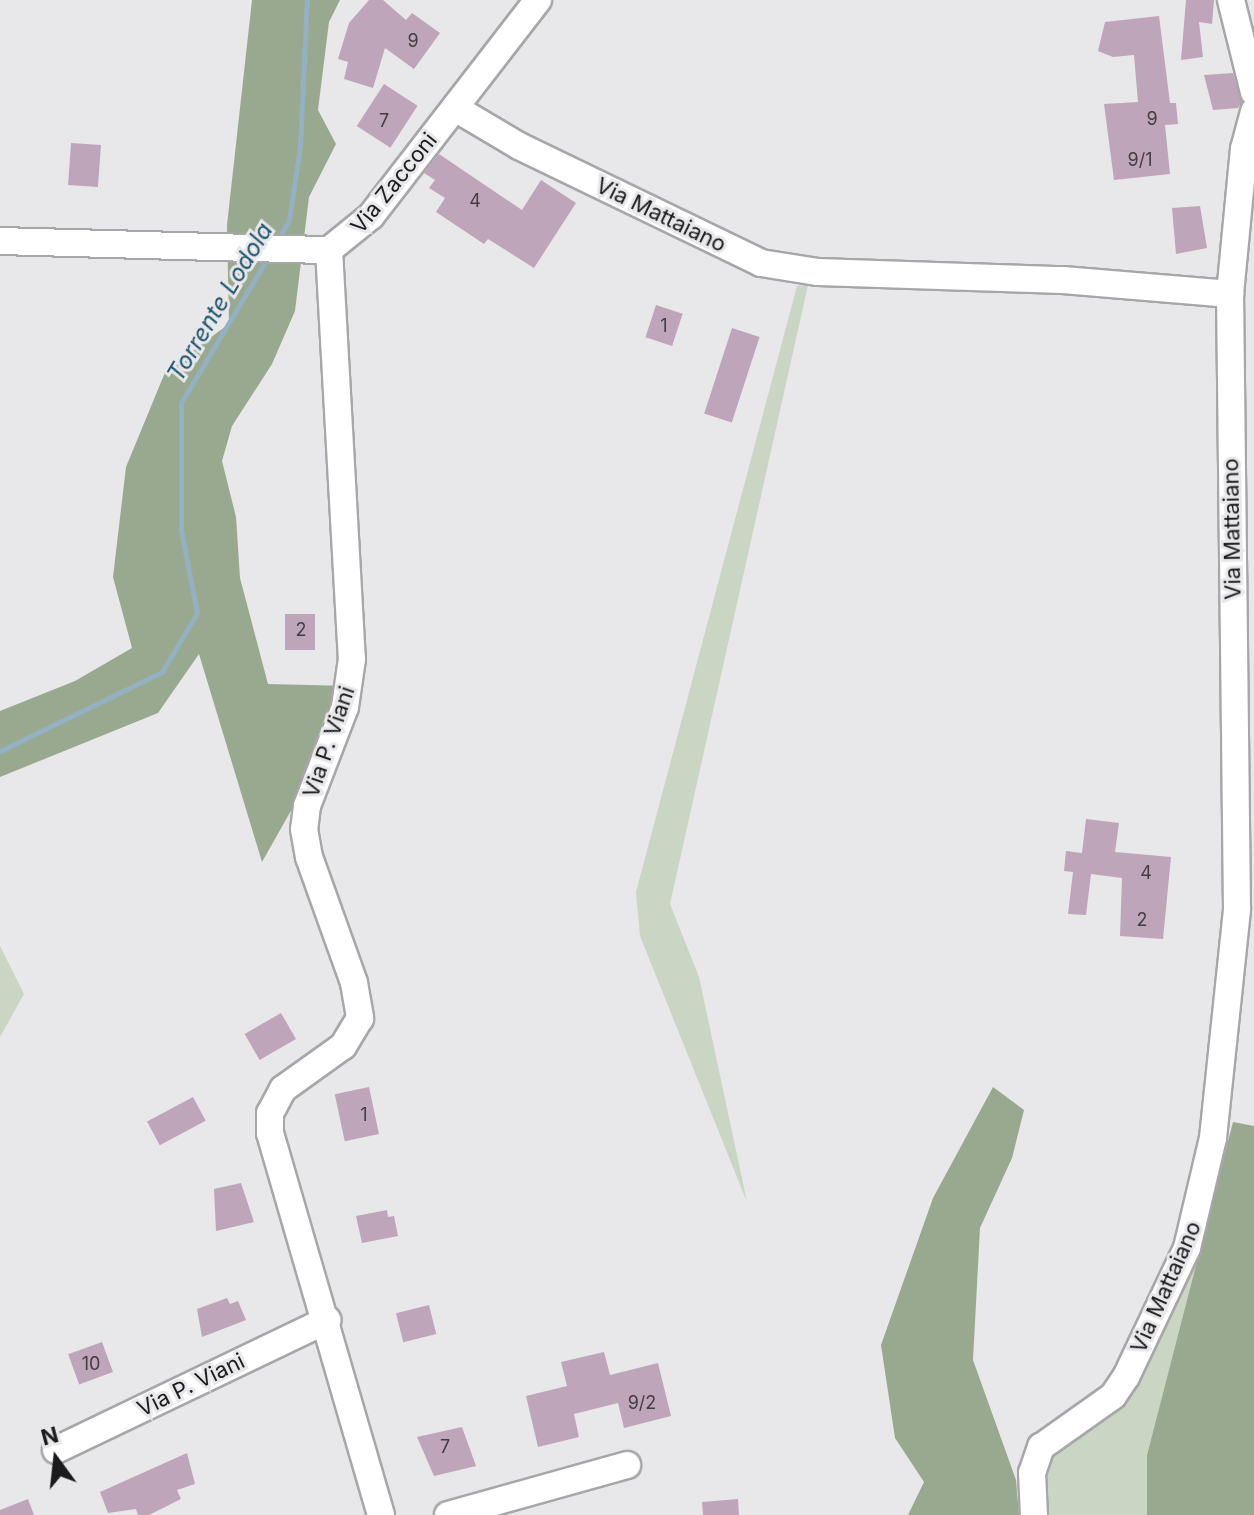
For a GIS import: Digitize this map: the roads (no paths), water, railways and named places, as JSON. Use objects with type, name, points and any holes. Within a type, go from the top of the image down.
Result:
[{"type":"street","name":"Via Zacconi","points":[[321,252],[371,216],[538,0]]},
{"type":"street","points":[[1231,0],[1254,92]]},
{"type":"street","name":"Via Mattaiano","points":[[455,108],[519,146],[761,263],[818,272],[1063,280],[1230,294],[1237,909],[1213,1138],[1187,1248],[1126,1377],[1095,1410],[1041,1447],[1032,1473],[1034,1515]]},
{"type":"street","points":[[1230,294],[1244,149],[1254,111]]},
{"type":"street","points":[[0,241],[321,252]]},
{"type":"street","name":"Via P. Viani","points":[[321,252],[352,659],[345,707],[307,806],[304,829],[309,857],[354,983],[360,1018],[343,1046],[283,1089],[270,1113],[270,1133],[327,1320],[381,1515]]},
{"type":"street","name":"Via P. Viani","points":[[56,1450],[327,1320]]},
{"type":"street","points":[[448,1515],[627,1465]]},
{"type":"waterway","name":"Torrente Lodola","points":[[277,241],[289,220],[300,146],[307,0]]},
{"type":"waterway","name":"Torrente Lodola","points":[[0,751],[162,672],[197,613],[181,530],[181,403],[268,257]]}]
